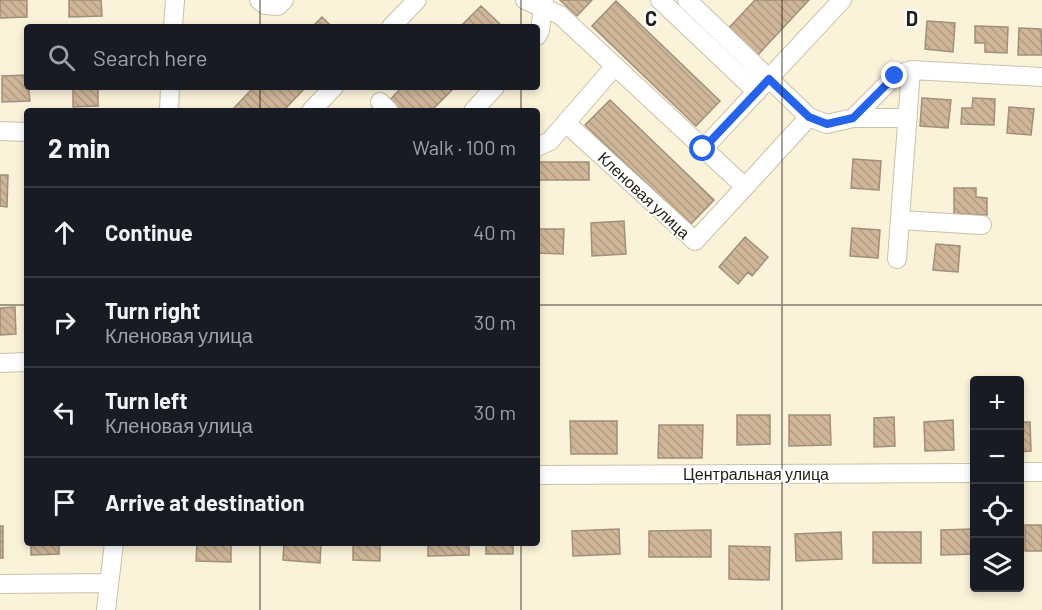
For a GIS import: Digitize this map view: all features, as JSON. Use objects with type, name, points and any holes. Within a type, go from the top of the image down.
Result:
[{"type":"street","points":[[173,24],[175,0]]},
{"type":"street","points":[[260,0],[265,5],[278,6],[284,0]]},
{"type":"street","points":[[394,24],[417,0]]},
{"type":"street","points":[[525,0],[543,4],[560,15],[745,187]]},
{"type":"street","points":[[660,0],[757,92]]},
{"type":"street","points":[[687,0],[809,117],[827,124],[853,118],[908,118]]},
{"type":"street","points":[[703,149],[842,0]]},
{"type":"street","points":[[540,30],[543,4]]},
{"type":"street","points":[[540,146],[550,141],[615,66]]},
{"type":"street","points":[[897,259],[911,70]]},
{"type":"street","points":[[853,118],[895,76],[911,70],[1042,77]]},
{"type":"street","points":[[169,108],[170,90]]},
{"type":"street","points":[[314,108],[331,90]]},
{"type":"street","points":[[476,108],[492,90]]},
{"type":"street","name":"Кленовая улица","points":[[566,123],[695,242],[809,117]]},
{"type":"street","points":[[0,131],[24,132]]},
{"type":"street","points":[[900,220],[982,225]]},
{"type":"street","points":[[0,363],[24,362]]},
{"type":"street","name":"Центральная улица","points":[[540,475],[970,472]]},
{"type":"street","points":[[1024,472],[1042,472]]},
{"type":"street","points":[[106,610],[114,546]]},
{"type":"street","points":[[0,584],[109,583]]},
{"type":"building","points":[[0,0],[27,0],[27,17],[0,18]]},
{"type":"building","points":[[69,0],[101,0],[102,16],[69,17]]},
{"type":"building","points":[[560,0],[592,0],[577,16]]},
{"type":"building","points":[[755,0],[809,0],[755,58],[726,31]]},
{"type":"building","points":[[616,1],[720,101],[696,126],[592,26]]},
{"type":"building","points":[[481,6],[500,24],[463,24]]},
{"type":"building","points":[[322,17],[329,24],[315,24]]},
{"type":"building","points":[[927,21],[955,23],[953,52],[925,49]]},
{"type":"building","points":[[975,26],[1008,27],[1007,53],[985,52],[985,43],[975,43]]},
{"type":"building","points":[[1019,28],[1041,29],[1042,55],[1018,55]]},
{"type":"building","points":[[24,75],[24,90],[29,90],[30,101],[2,102],[2,76]]},
{"type":"building","points":[[73,90],[98,90],[98,106],[73,107]]},
{"type":"building","points":[[251,90],[303,90],[286,108],[234,108]]},
{"type":"building","points":[[399,90],[452,90],[434,108],[395,108],[388,102]]},
{"type":"building","points":[[922,98],[951,100],[948,128],[920,126]]},
{"type":"building","points":[[973,98],[995,99],[994,125],[961,124],[962,108],[972,108]]},
{"type":"building","points":[[610,100],[714,200],[690,225],[585,125]]},
{"type":"building","points":[[1009,107],[1034,109],[1031,135],[1007,133]]},
{"type":"building","points":[[853,159],[881,161],[879,190],[851,188]]},
{"type":"building","points":[[540,162],[589,162],[589,180],[540,180]]},
{"type":"building","points":[[0,175],[8,175],[7,207],[0,206]]},
{"type":"building","points":[[954,188],[976,188],[976,197],[987,198],[987,215],[954,214]]},
{"type":"building","points":[[624,221],[626,254],[592,256],[591,223]]},
{"type":"building","points":[[852,228],[880,230],[878,258],[850,256]]},
{"type":"building","points":[[540,229],[564,229],[563,254],[540,253]]},
{"type":"building","points":[[745,237],[768,257],[752,276],[748,272],[738,284],[719,267]]},
{"type":"building","points":[[936,244],[960,246],[958,272],[933,270]]},
{"type":"building","points":[[15,307],[16,334],[0,335],[0,308]]},
{"type":"building","points":[[737,415],[770,415],[770,444],[737,445]]},
{"type":"building","points":[[789,415],[830,415],[831,445],[789,446]]},
{"type":"building","points":[[894,417],[895,446],[874,447],[874,418]]},
{"type":"building","points":[[953,420],[954,450],[925,451],[924,422]]},
{"type":"building","points":[[570,421],[617,421],[617,454],[571,454]]},
{"type":"building","points":[[1024,422],[1030,422],[1031,451],[1024,452]]},
{"type":"building","points":[[659,425],[703,425],[702,458],[658,458]]},
{"type":"building","points":[[1025,525],[1042,525],[1042,551],[1025,551]]},
{"type":"building","points":[[0,526],[3,526],[3,558],[0,558]]},
{"type":"building","points":[[619,529],[620,554],[573,556],[572,531]]},
{"type":"building","points":[[970,529],[970,554],[941,555],[941,530]]},
{"type":"building","points":[[711,530],[711,557],[649,557],[649,531]]},
{"type":"building","points":[[841,532],[842,559],[796,561],[795,534]]},
{"type":"building","points":[[873,532],[921,532],[921,563],[873,563]]},
{"type":"building","points":[[31,546],[59,546],[59,554],[31,555]]},
{"type":"building","points":[[197,546],[231,546],[231,562],[196,561]]},
{"type":"building","points":[[284,546],[321,546],[320,563],[283,560]]},
{"type":"building","points":[[353,546],[380,546],[380,561],[353,560]]},
{"type":"building","points":[[428,546],[469,546],[469,555],[428,556]]},
{"type":"building","points":[[486,546],[513,546],[513,554],[486,554]]},
{"type":"building","points":[[729,546],[770,547],[769,580],[729,579]]},
{"type":"route","points":[[703,149],[769,79],[809,117],[827,124],[853,118],[895,76]]}]
